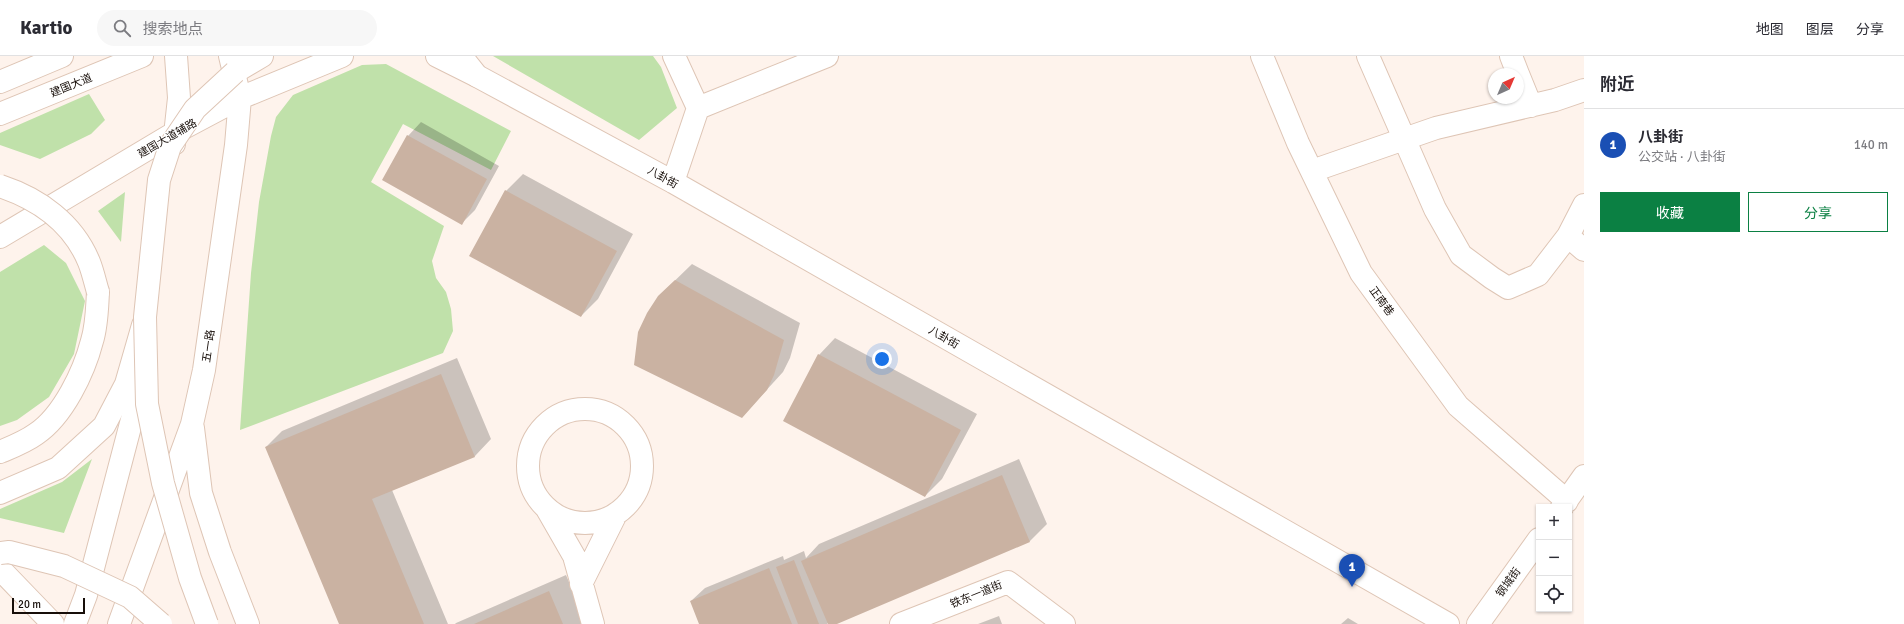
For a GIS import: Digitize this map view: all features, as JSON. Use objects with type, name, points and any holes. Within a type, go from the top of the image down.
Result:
[{"type":"main road","points":[[0,65],[40,56]]},
{"type":"main road","points":[[0,82],[62,56]]},
{"type":"main road","name":"建国大道","points":[[0,114],[142,56]]},
{"type":"main road","points":[[74,624],[86,595],[136,404],[151,315],[176,132],[179,98],[176,56]]},
{"type":"main road","name":"五一路","points":[[119,624],[192,424],[204,370],[236,145],[240,98],[230,56]]},
{"type":"main road","points":[[207,624],[190,578],[163,483],[147,404],[146,317],[159,180],[170,146],[195,109],[236,72],[262,56]]},
{"type":"main road","name":"建国大道辅路","points":[[0,237],[176,132],[240,98],[342,56]]},
{"type":"main road","name":"八卦街","points":[[437,56],[673,182],[1448,624]]},
{"type":"main road","points":[[460,56],[477,76]]},
{"type":"main road","points":[[673,182],[698,108],[674,56]]},
{"type":"main road","points":[[698,108],[827,56]]},
{"type":"main road","name":"正南巷","points":[[1262,56],[1298,143],[1361,272],[1458,406],[1564,504]]},
{"type":"main road","points":[[1368,56],[1435,209],[1461,255],[1492,278],[1508,288],[1538,275],[1568,236],[1584,205]]},
{"type":"main road","points":[[1511,56],[1516,68]]},
{"type":"main road","points":[[1524,90],[1530,106]]},
{"type":"main road","points":[[1312,171],[1436,128],[1530,106],[1582,97]]},
{"type":"main road","points":[[0,186],[23,194],[43,206],[60,221],[76,239],[89,262],[98,292],[92,341],[83,366],[68,399],[36,434],[0,452]]},
{"type":"main road","points":[[1568,236],[1584,250]]},
{"type":"main road","points":[[0,493],[58,468],[104,426],[126,384],[146,317]]},
{"type":"main road","points":[[547,508],[562,518],[580,523],[599,521],[616,514],[630,502],[639,485],[642,466],[639,447],[630,430],[616,417],[598,409],[578,408],[559,414],[544,426],[533,441],[528,458],[529,477],[535,494],[547,508],[574,556],[593,624]]},
{"type":"main road","points":[[192,424],[201,493],[220,552],[248,624]]},
{"type":"main road","points":[[1564,504],[1584,476]]},
{"type":"main road","points":[[581,584],[616,514]]},
{"type":"main road","name":"钢城街","points":[[1478,624],[1538,540]]},
{"type":"main road","points":[[0,553],[9,552],[64,566],[130,597],[161,624]]},
{"type":"main road","points":[[0,569],[53,624]]},
{"type":"main road","name":"铁东一道街","points":[[901,624],[1008,582],[1064,624]]},
{"type":"green space","points":[[493,56],[653,56],[661,67],[677,108],[639,140]]},
{"type":"green space","points":[[386,64],[511,131],[491,170],[403,124],[371,182],[444,226],[432,261],[436,278],[446,292],[451,309],[453,331],[443,353],[240,430],[251,273],[259,202],[276,117],[293,95],[362,65]]},
{"type":"green space","points":[[89,94],[105,120],[91,134],[40,159],[0,145],[0,133]]},
{"type":"green space","points":[[125,192],[121,242],[98,211]]},
{"type":"green space","points":[[44,245],[66,263],[85,301],[74,354],[49,397],[17,420],[0,426],[0,272]]},
{"type":"green space","points":[[92,459],[64,533],[0,518],[0,509],[62,482]]},
{"type":"building","points":[[407,135],[487,179],[462,225],[382,180]]},
{"type":"building","points":[[505,190],[617,251],[581,317],[469,256]]},
{"type":"building","points":[[675,280],[784,340],[774,375],[767,390],[742,418],[634,365],[638,332],[647,313],[658,296]]},
{"type":"building","points":[[818,354],[961,430],[925,497],[783,421]]},
{"type":"building","points":[[441,374],[475,457],[372,499],[424,624],[339,624],[265,447]]},
{"type":"building","points":[[1002,475],[1030,542],[837,624],[828,624],[801,561]]},
{"type":"building","points":[[794,560],[819,624],[798,624],[776,567]]},
{"type":"building","points":[[769,568],[792,624],[699,624],[690,601]]},
{"type":"building","points":[[549,591],[563,624],[474,624]]},
{"type":"place","name":"八卦街","points":[[1352,587]]}]
